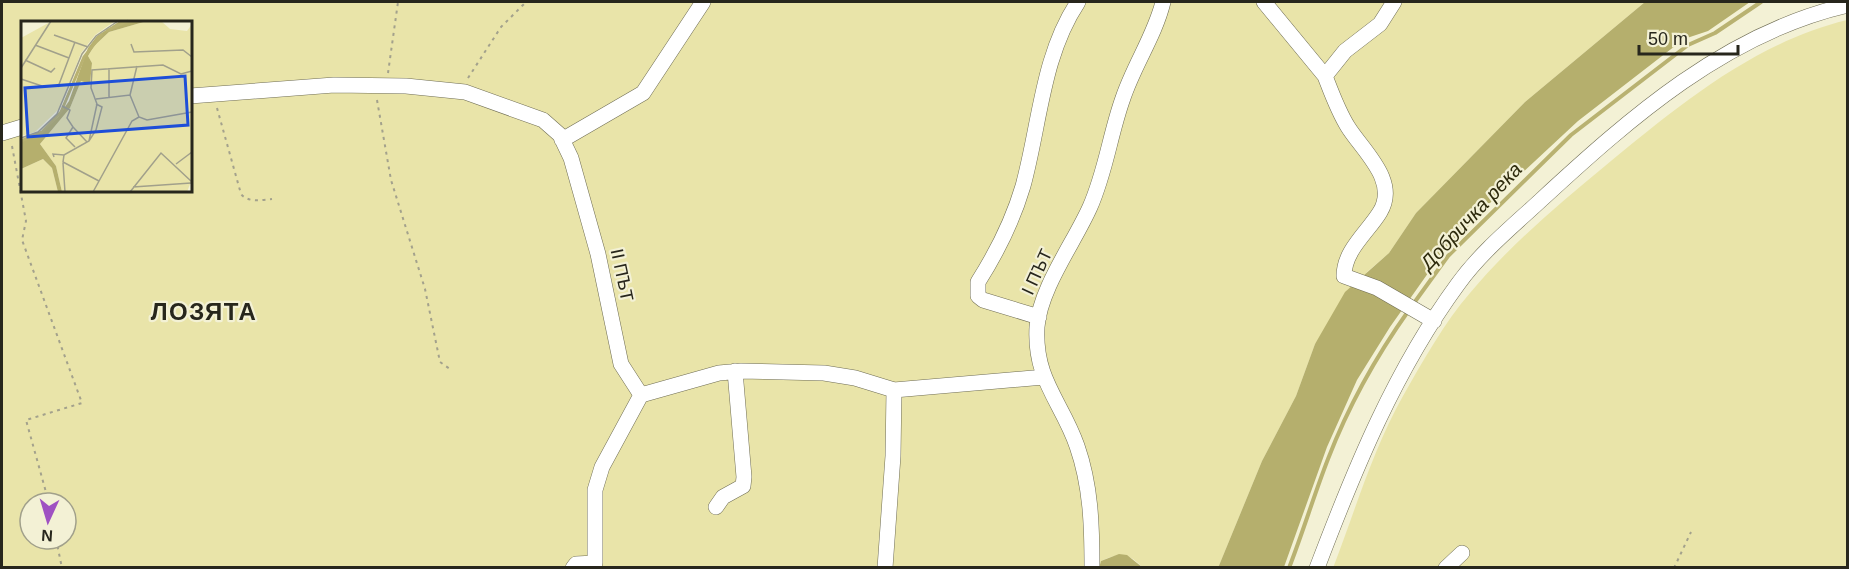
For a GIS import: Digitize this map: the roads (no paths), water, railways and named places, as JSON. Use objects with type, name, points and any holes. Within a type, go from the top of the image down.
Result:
[{"type":"street","points":[[562,140],[643,93],[703,2]]},
{"type":"street","points":[[1039,317],[983,300],[978,296],[978,282],[995,254],[1014,212],[1023,185],[1058,38],[1062,26],[1078,2]]},
{"type":"street","name":"І ПЪТ","points":[[1092,567],[1092,516],[1082,461],[1076,443],[1044,377],[1038,350],[1039,317],[1056,274],[1090,207],[1105,168],[1124,93],[1159,19],[1163,2]]},
{"type":"street","points":[[1264,2],[1325,76],[1342,116],[1369,153],[1385,185],[1386,201],[1353,247],[1344,276],[1383,292],[1434,321]]},
{"type":"street","points":[[1325,76],[1345,51],[1380,24],[1394,2]]},
{"type":"street","points":[[1317,567],[1361,454],[1392,392],[1459,282],[1496,242],[1579,165],[1667,92],[1735,47],[1784,24],[1817,12],[1848,5]]},
{"type":"street","name":"ІІ ПЪТ","points":[[192,96],[334,86],[380,86],[459,91],[490,99],[543,120],[562,140],[571,158],[598,254],[621,364],[640,395]]},
{"type":"street","points":[[716,507],[723,497],[743,486],[735,371]]},
{"type":"street","points":[[573,567],[576,564],[595,563],[595,490],[602,467],[640,395],[735,371],[824,373],[855,378],[894,390],[1044,377]]},
{"type":"street","points":[[885,567],[894,390]]},
{"type":"street","points":[[1446,567],[1462,553]]},
{"type":"waterway","name":"Добричка река","points":[[1414,303],[1448,256],[1571,135],[1688,45],[1715,33],[1761,2]]},
{"type":"waterway","name":"Добричка река","points":[[1289,568],[1323,473],[1345,420],[1375,363],[1409,310]]},
{"type":"district","name":"ЛОЗЯТА","points":[[204,312]]}]
